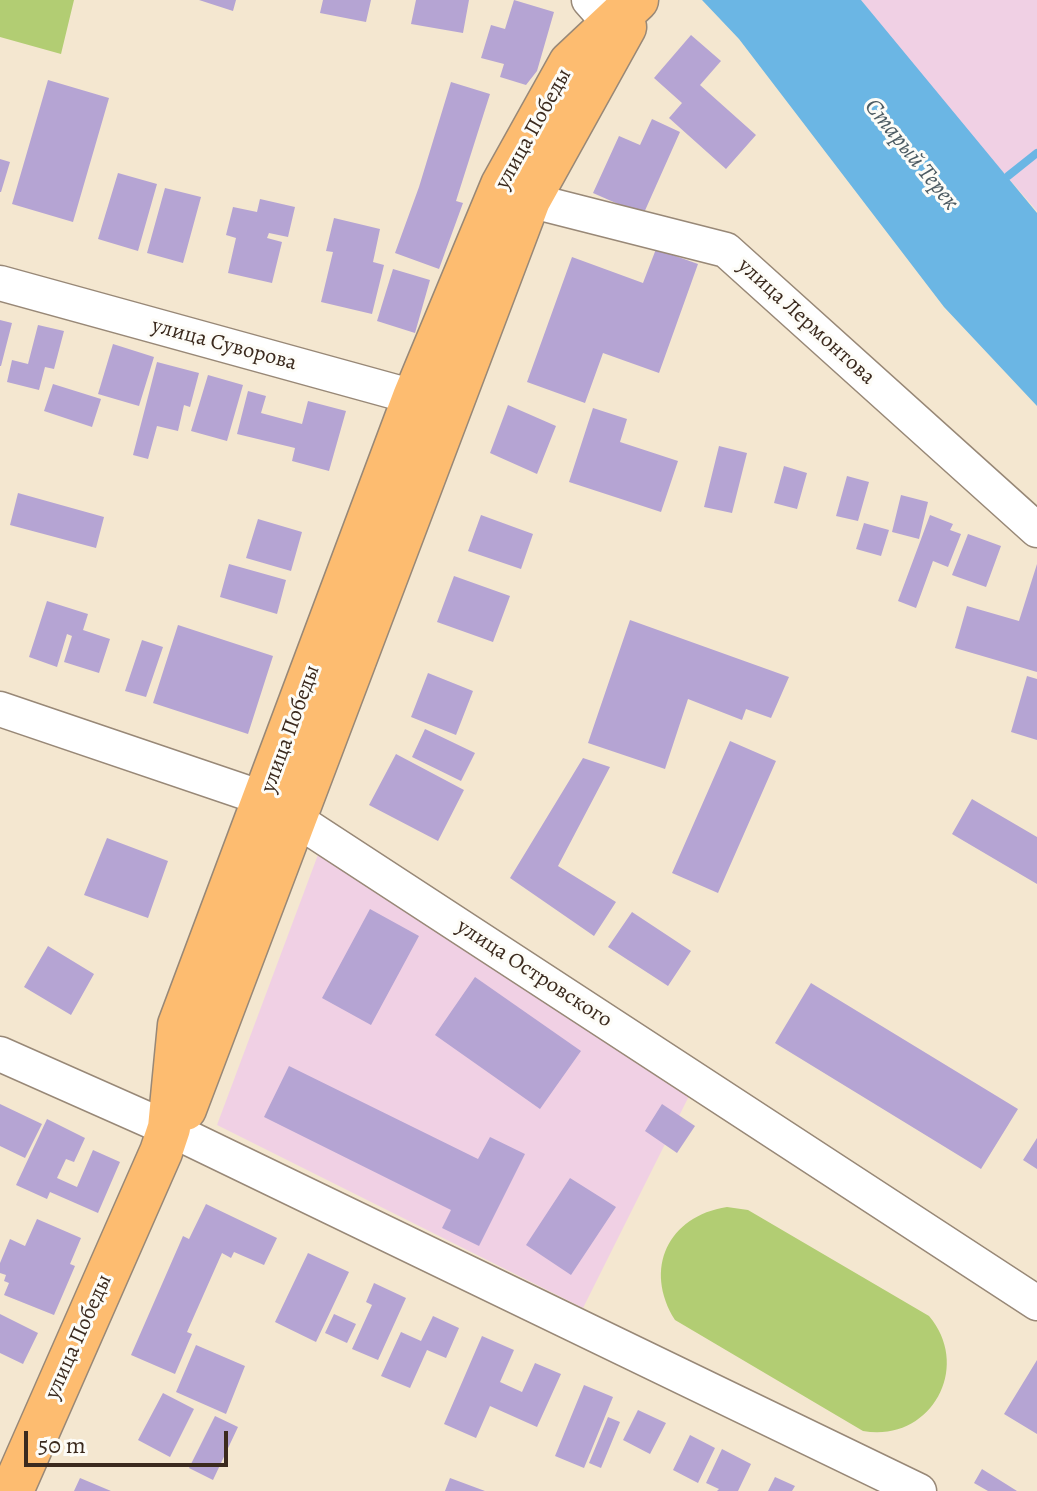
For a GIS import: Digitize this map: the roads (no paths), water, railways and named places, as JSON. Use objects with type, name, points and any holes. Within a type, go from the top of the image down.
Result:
[{"type":"main road","name":"улица Победы","points":[[432,402],[529,200],[557,155],[620,12]]},
{"type":"main road","name":"улица Победы","points":[[18,1491],[173,1130],[280,808],[432,402],[502,185],[570,63],[620,12]]},
{"type":"main road","name":"улица Победы","points":[[12,1491],[173,1130]]},
{"type":"street","name":"улица Лермонтова","points":[[529,200],[726,250],[1037,530]]},
{"type":"street","name":"улица Суворова","points":[[0,283],[432,402]]},
{"type":"street","name":"улица Островского","points":[[0,709],[280,808],[1037,1303]]},
{"type":"street","points":[[0,1054],[173,1130],[919,1491]]},
{"type":"water","name":"Старый Терек","points":[[702,0],[861,0],[1037,213],[1037,406],[944,307],[739,39]]},
{"type":"waterway","points":[[1008,176],[1037,153]]}]
